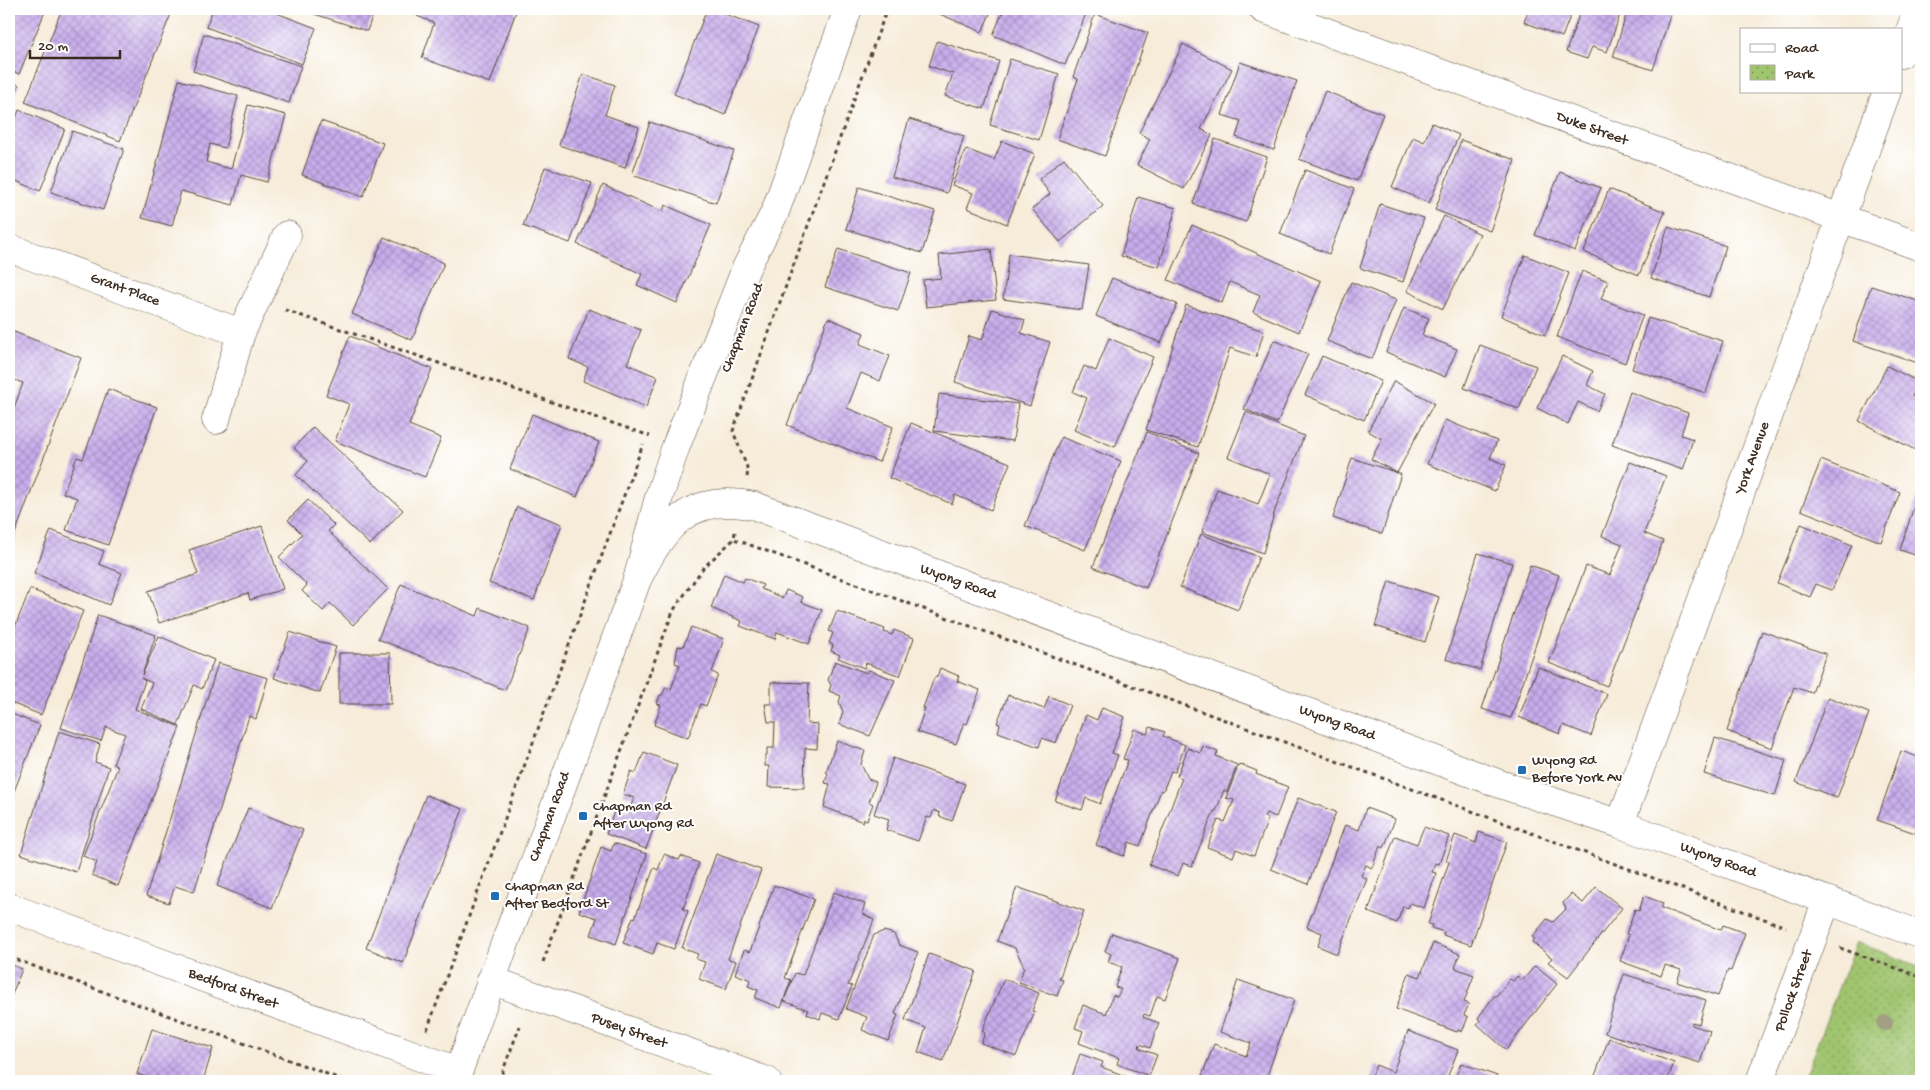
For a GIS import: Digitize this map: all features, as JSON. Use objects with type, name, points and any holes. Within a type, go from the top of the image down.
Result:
[{"type":"street","name":"Chapman Road","points":[[456,1076],[637,580],[659,497],[676,446],[746,268],[775,212],[848,9]]},
{"type":"street","name":"Duke Street","points":[[1263,9],[1921,247]]},
{"type":"street","points":[[1902,51],[1918,9]]},
{"type":"street","name":"York Avenue","points":[[1620,824],[1839,218],[1887,92]]},
{"type":"street","points":[[216,420],[241,333],[287,235]]},
{"type":"street","name":"Grant Place","points":[[9,248],[241,333]]},
{"type":"street","name":"Chapman Road","points":[[637,580],[654,546],[673,523],[697,508],[721,503],[748,505]]},
{"type":"street","name":"Wyong Road","points":[[748,505],[1500,784],[1620,824],[1921,935]]},
{"type":"street","name":"Pollock Street","points":[[1760,1081],[1827,900]]},
{"type":"street","name":"Bedford Street","points":[[9,907],[456,1076]]},
{"type":"street","name":"Pusey Street","points":[[491,980],[767,1081]]},
{"type":"path","points":[[543,962],[673,610],[703,568],[734,539],[748,505],[748,470],[733,432],[887,9]]},
{"type":"path","points":[[258,297],[278,307],[676,446]]},
{"type":"path","points":[[426,1032],[646,435]]},
{"type":"path","points":[[734,539],[1791,929]]},
{"type":"path","points":[[1840,948],[1921,978]]},
{"type":"path","points":[[9,957],[346,1081]]},
{"type":"path","points":[[499,1081],[520,1026]]},
{"type":"green space","points":[[1856,942],[1921,967],[1921,1081],[1803,1081]]},
{"type":"building","points":[[9,9],[46,9],[19,74],[9,70]]},
{"type":"building","points":[[62,9],[173,9],[120,141],[25,102]]},
{"type":"building","points":[[213,9],[266,9],[316,28],[302,64],[206,27]]},
{"type":"building","points":[[299,9],[375,9],[367,31]]},
{"type":"building","points":[[420,9],[517,9],[490,83],[422,58],[434,23],[417,16]]},
{"type":"building","points":[[707,9],[712,9],[759,27],[725,115],[674,94]]},
{"type":"building","points":[[928,9],[992,9],[982,32]]},
{"type":"building","points":[[1004,9],[1088,9],[1065,65],[993,35]]},
{"type":"building","points":[[1529,9],[1573,9],[1562,37],[1524,22]]},
{"type":"building","points":[[1581,9],[1622,9],[1607,52],[1592,47],[1587,59],[1566,52]]},
{"type":"building","points":[[1628,9],[1672,9],[1653,70],[1613,57]]},
{"type":"building","points":[[1095,14],[1148,33],[1105,156],[1057,139],[1078,79],[1073,77]]},
{"type":"building","points":[[204,34],[301,66],[289,103],[193,71]]},
{"type":"building","points":[[937,41],[999,61],[984,109],[945,96],[953,74],[929,66]]},
{"type":"building","points":[[1183,44],[1232,69],[1201,129],[1212,135],[1184,189],[1137,165],[1150,139],[1139,133]]},
{"type":"building","points":[[1010,59],[1059,74],[1039,140],[990,125]]},
{"type":"building","points":[[1240,62],[1297,81],[1274,150],[1236,137],[1241,121],[1222,115]]},
{"type":"building","points":[[583,74],[615,85],[605,115],[639,127],[625,168],[559,145]]},
{"type":"building","points":[[179,80],[238,96],[225,148],[210,144],[206,162],[231,169],[248,105],[286,115],[267,182],[241,175],[233,205],[181,191],[172,226],[142,218]]},
{"type":"building","points":[[9,81],[19,85],[9,110]]},
{"type":"building","points":[[1325,91],[1383,114],[1357,181],[1299,159]]},
{"type":"building","points":[[19,110],[65,129],[40,191],[9,178],[9,136]]},
{"type":"building","points":[[909,119],[964,136],[947,193],[892,177]]},
{"type":"building","points":[[321,121],[383,143],[363,197],[302,175]]},
{"type":"building","points":[[650,122],[734,151],[716,203],[632,175]]},
{"type":"building","points":[[1432,123],[1459,135],[1429,203],[1392,187],[1413,137],[1424,142]]},
{"type":"building","points":[[72,131],[124,149],[103,210],[51,192]]},
{"type":"building","points":[[1215,139],[1267,157],[1246,222],[1193,204]]},
{"type":"building","points":[[1461,140],[1515,160],[1490,231],[1435,210]]},
{"type":"building","points":[[1002,141],[1035,154],[1007,224],[967,208],[973,193],[952,185],[966,149],[994,160]]},
{"type":"building","points":[[1064,158],[1103,206],[1060,242],[1032,209],[1050,194],[1039,179]]},
{"type":"building","points":[[545,167],[592,183],[570,243],[523,226]]},
{"type":"building","points":[[1305,170],[1354,189],[1329,254],[1280,234]]},
{"type":"building","points":[[1560,172],[1601,188],[1575,251],[1535,235]]},
{"type":"building","points":[[603,185],[663,212],[665,205],[711,225],[677,303],[637,285],[642,274],[577,244]]},
{"type":"building","points":[[859,187],[935,211],[922,253],[846,229]]},
{"type":"building","points":[[1609,189],[1665,212],[1639,275],[1584,252]]},
{"type":"building","points":[[1138,197],[1176,208],[1159,267],[1121,256]]},
{"type":"building","points":[[1380,204],[1424,218],[1403,282],[1360,268]]},
{"type":"building","points":[[1444,216],[1480,234],[1443,309],[1407,291]]},
{"type":"building","points":[[1192,225],[1321,281],[1299,332],[1253,312],[1260,295],[1230,282],[1222,303],[1168,280]]},
{"type":"building","points":[[1668,227],[1726,246],[1709,297],[1651,278]]},
{"type":"building","points":[[384,237],[444,263],[412,340],[352,314]]},
{"type":"building","points":[[838,249],[911,273],[898,311],[825,287]]},
{"type":"building","points":[[991,249],[996,300],[926,307],[923,280],[941,278],[939,255]]},
{"type":"building","points":[[1009,254],[1089,265],[1082,310],[1003,299]]},
{"type":"building","points":[[1525,255],[1569,273],[1545,335],[1501,316]]},
{"type":"building","points":[[1582,271],[1608,281],[1601,299],[1643,315],[1625,363],[1557,337]]},
{"type":"building","points":[[1112,278],[1177,304],[1161,343],[1096,316]]},
{"type":"building","points":[[1351,282],[1396,300],[1372,359],[1327,341]]},
{"type":"building","points":[[1871,286],[1921,302],[1921,364],[1853,341]]},
{"type":"building","points":[[1186,305],[1264,331],[1256,357],[1230,348],[1198,447],[1146,430]]},
{"type":"building","points":[[1404,308],[1429,318],[1422,335],[1457,349],[1445,377],[1386,352]]},
{"type":"building","points":[[589,309],[641,330],[627,364],[658,377],[646,407],[583,381],[588,367],[569,359]]},
{"type":"building","points":[[992,309],[1025,320],[1021,333],[1050,342],[1030,406],[955,382],[969,336],[982,340]]},
{"type":"building","points":[[828,318],[864,333],[860,344],[890,356],[880,381],[861,373],[847,408],[893,427],[879,462],[787,425]]},
{"type":"building","points":[[1648,318],[1723,341],[1706,393],[1632,369]]},
{"type":"building","points":[[9,330],[81,358],[9,550],[9,422],[23,383],[9,378]]},
{"type":"building","points":[[350,336],[432,369],[409,425],[441,438],[425,477],[335,441],[349,404],[326,395]]},
{"type":"building","points":[[1109,338],[1153,357],[1115,447],[1074,430],[1087,398],[1073,392],[1084,366],[1096,371]]},
{"type":"building","points":[[1274,340],[1308,354],[1277,423],[1244,409]]},
{"type":"building","points":[[1480,345],[1536,366],[1519,409],[1464,388]]},
{"type":"building","points":[[1322,356],[1381,381],[1364,420],[1305,395]]},
{"type":"building","points":[[1562,356],[1593,371],[1587,385],[1605,394],[1597,411],[1578,402],[1568,424],[1537,408]]},
{"type":"building","points":[[1887,366],[1919,382],[1912,396],[1921,401],[1921,453],[1859,421]]},
{"type":"building","points":[[1394,381],[1434,403],[1397,473],[1371,459],[1382,439],[1368,431]]},
{"type":"building","points":[[108,389],[157,407],[108,545],[66,530],[77,498],[63,493],[77,457],[83,459]]},
{"type":"building","points":[[1630,392],[1688,413],[1681,435],[1693,439],[1683,470],[1612,445]]},
{"type":"building","points":[[939,394],[1018,404],[1013,441],[934,431]]},
{"type":"building","points":[[1246,412],[1304,436],[1275,510],[1263,553],[1202,532],[1217,489],[1258,504],[1270,474],[1228,457]]},
{"type":"building","points":[[532,414],[599,442],[577,497],[510,469]]},
{"type":"building","points":[[1445,420],[1497,441],[1490,458],[1506,465],[1495,491],[1427,464]]},
{"type":"building","points":[[911,423],[1010,463],[991,510],[955,495],[952,504],[889,478]]},
{"type":"building","points":[[313,427],[403,510],[370,545],[296,475],[308,461],[294,448]]},
{"type":"building","points":[[1147,432],[1199,453],[1146,588],[1093,567]]},
{"type":"building","points":[[1061,437],[1121,461],[1085,550],[1025,526]]},
{"type":"building","points":[[1352,458],[1401,474],[1382,534],[1333,518]]},
{"type":"building","points":[[1821,460],[1900,492],[1881,542],[1801,510]]},
{"type":"building","points":[[1630,462],[1666,476],[1644,533],[1663,541],[1607,686],[1549,663],[1586,566],[1610,575],[1622,544],[1602,536]]},
{"type":"building","points":[[1917,497],[1921,498],[1921,557],[1900,550]]},
{"type":"building","points":[[308,500],[334,525],[328,531],[388,589],[353,625],[330,603],[323,611],[302,591],[307,585],[279,557],[302,534],[288,520]]},
{"type":"building","points":[[517,507],[562,524],[534,600],[489,583]]},
{"type":"building","points":[[1801,524],[1852,545],[1832,590],[1816,584],[1810,597],[1777,583]]},
{"type":"building","points":[[262,526],[283,589],[250,600],[248,593],[159,623],[148,591],[198,574],[189,550]]},
{"type":"building","points":[[51,530],[104,551],[99,564],[122,573],[109,605],[34,573]]},
{"type":"building","points":[[1201,534],[1259,557],[1238,610],[1180,587]]},
{"type":"building","points":[[1478,553],[1512,563],[1480,670],[1446,659]]},
{"type":"building","points":[[1530,565],[1559,575],[1511,718],[1482,709]]},
{"type":"building","points":[[724,574],[743,582],[745,578],[763,585],[761,589],[783,598],[786,590],[803,597],[801,602],[822,610],[809,644],[777,632],[775,639],[740,626],[742,621],[711,608]]},
{"type":"building","points":[[1389,581],[1439,597],[1425,642],[1375,626]]},
{"type":"building","points":[[401,584],[477,616],[480,608],[530,628],[505,690],[378,639]]},
{"type":"building","points":[[30,589],[83,611],[41,715],[9,702],[9,642]]},
{"type":"building","points":[[837,611],[885,629],[884,632],[892,635],[894,630],[914,638],[900,676],[866,663],[864,668],[838,658],[840,655],[831,651],[833,645],[829,643],[833,633],[829,631]]},
{"type":"building","points":[[98,615],[156,635],[142,675],[159,636],[214,660],[202,689],[194,685],[178,725],[141,709],[152,683],[141,678],[145,681],[135,709],[180,727],[118,886],[92,875],[97,862],[83,856],[118,766],[113,764],[125,734],[106,727],[101,741],[61,728]]},
{"type":"building","points":[[691,627],[724,639],[712,672],[718,675],[706,706],[701,704],[688,738],[654,725],[661,705],[657,704],[660,695],[662,695],[666,687],[671,689],[680,665],[675,663],[678,646],[683,647]]},
{"type":"building","points":[[1762,631],[1826,654],[1812,693],[1794,687],[1772,748],[1727,731]]},
{"type":"building","points":[[290,632],[336,647],[320,693],[274,678]]},
{"type":"building","points":[[339,653],[390,653],[391,704],[339,704]]},
{"type":"building","points":[[835,661],[867,673],[869,670],[895,680],[870,736],[839,724],[843,712],[839,702],[841,696],[829,691],[831,685],[828,680]]},
{"type":"building","points":[[218,663],[268,678],[256,719],[249,716],[194,892],[175,886],[169,903],[146,896]]},
{"type":"building","points":[[1538,667],[1607,694],[1591,736],[1563,725],[1560,734],[1519,717]]},
{"type":"building","points":[[940,668],[959,676],[957,681],[980,690],[967,724],[964,723],[956,744],[917,732],[925,708],[923,708],[934,678],[937,677]]},
{"type":"building","points":[[771,682],[809,683],[807,723],[818,724],[817,749],[805,748],[804,788],[768,787],[769,766],[765,766],[765,756],[767,756],[767,748],[774,748],[775,722],[768,722],[765,704],[771,704]]},
{"type":"building","points":[[1008,695],[1044,709],[1049,696],[1070,705],[1056,743],[1042,738],[1039,747],[998,732],[1000,724],[997,723]]},
{"type":"building","points":[[1828,697],[1869,713],[1837,798],[1796,782]]},
{"type":"building","points":[[1102,708],[1125,717],[1112,753],[1118,755],[1100,804],[1086,798],[1082,810],[1055,801],[1086,715],[1097,720]]},
{"type":"building","points":[[9,713],[40,725],[9,804]]},
{"type":"building","points":[[1150,727],[1165,732],[1163,736],[1185,745],[1175,772],[1171,771],[1163,791],[1161,790],[1140,846],[1129,842],[1124,856],[1096,845],[1128,760],[1123,759],[1134,729],[1147,734]]},
{"type":"building","points":[[59,731],[100,744],[95,762],[109,767],[76,872],[21,854]]},
{"type":"building","points":[[1715,738],[1786,760],[1775,796],[1704,774]]},
{"type":"building","points":[[837,741],[865,751],[861,764],[868,779],[876,782],[869,802],[873,804],[867,820],[864,819],[863,822],[824,807],[830,784],[825,783],[828,773],[826,772]]},
{"type":"building","points":[[1203,746],[1218,752],[1216,756],[1237,765],[1227,792],[1224,790],[1216,811],[1214,811],[1192,866],[1183,863],[1178,876],[1149,865],[1182,778],[1177,776],[1188,748],[1200,753]]},
{"type":"building","points":[[1901,751],[1921,758],[1921,835],[1877,820]]},
{"type":"building","points":[[644,752],[677,765],[646,849],[606,834],[616,806],[629,811],[634,798],[623,794],[631,771],[636,773]]},
{"type":"building","points":[[893,758],[965,784],[952,821],[939,816],[940,813],[934,810],[931,818],[927,817],[918,841],[886,830],[889,819],[874,814]]},
{"type":"building","points":[[1239,764],[1257,771],[1256,774],[1288,787],[1276,817],[1266,813],[1264,817],[1268,819],[1254,856],[1236,849],[1233,857],[1207,847],[1218,820],[1225,822],[1234,800],[1226,798]]},
{"type":"building","points":[[426,795],[463,809],[403,963],[366,948]]},
{"type":"building","points":[[1298,798],[1336,812],[1308,884],[1271,869]]},
{"type":"building","points":[[248,808],[303,830],[272,908],[217,886]]},
{"type":"building","points":[[1366,808],[1395,819],[1384,848],[1380,846],[1372,868],[1366,865],[1361,876],[1367,879],[1337,954],[1318,946],[1322,933],[1307,927],[1345,825],[1359,830]]},
{"type":"building","points":[[1424,827],[1449,836],[1439,864],[1435,863],[1432,872],[1436,873],[1424,908],[1410,903],[1408,908],[1403,906],[1397,923],[1368,912],[1395,836],[1417,844]]},
{"type":"building","points":[[1479,832],[1507,842],[1471,945],[1443,935],[1444,932],[1431,928],[1432,925],[1428,924],[1449,862],[1446,861],[1455,835],[1476,843]]},
{"type":"building","points":[[614,843],[647,854],[616,944],[591,935],[597,918],[579,912],[601,847],[611,851]]},
{"type":"building","points":[[664,854],[679,860],[681,856],[699,863],[683,909],[688,911],[674,949],[657,943],[653,954],[623,943],[633,917],[635,918],[654,868],[658,870]]},
{"type":"building","points":[[716,854],[761,870],[728,959],[736,961],[726,989],[699,979],[705,962],[696,959],[698,954],[682,948]]},
{"type":"building","points":[[774,885],[814,899],[785,978],[791,980],[781,1008],[755,998],[758,990],[748,986],[751,980],[735,974],[744,950],[750,952]]},
{"type":"building","points":[[1017,887],[1084,911],[1059,979],[1063,980],[1057,996],[1019,982],[1024,967],[1015,948],[997,941]]},
{"type":"building","points":[[1596,887],[1622,908],[1568,977],[1548,962],[1552,958],[1532,942],[1535,939],[1532,937],[1547,919],[1553,922],[1566,909],[1563,903],[1571,894],[1583,903]]},
{"type":"building","points":[[834,892],[865,904],[862,913],[874,920],[848,985],[852,986],[839,1019],[822,1013],[820,1019],[807,1014],[808,1010],[784,1001],[795,973],[803,975]]},
{"type":"building","points":[[1644,896],[1663,903],[1661,908],[1721,930],[1723,925],[1745,933],[1731,971],[1728,970],[1718,996],[1677,982],[1681,970],[1665,965],[1661,976],[1620,961],[1629,935],[1626,934],[1635,909],[1639,911]]},
{"type":"building","points":[[884,931],[894,934],[899,945],[918,952],[895,1014],[898,1015],[888,1041],[862,1030],[867,1017],[846,1009],[874,935]]},
{"type":"building","points":[[1112,933],[1180,958],[1165,999],[1157,996],[1150,1016],[1144,1014],[1143,1017],[1159,1023],[1150,1048],[1140,1044],[1139,1048],[1157,1055],[1149,1076],[1117,1064],[1119,1058],[1079,1043],[1083,1031],[1075,1028],[1083,1005],[1106,1014],[1113,995],[1117,997],[1121,989],[1115,987],[1122,967],[1108,962],[1111,954],[1105,951]]},
{"type":"building","points":[[1433,943],[1460,954],[1455,968],[1474,975],[1464,1002],[1469,1004],[1464,1015],[1468,1017],[1462,1032],[1458,1030],[1457,1032],[1396,1009],[1409,973],[1420,977]]},
{"type":"building","points":[[929,954],[976,971],[943,1061],[918,1052],[926,1028],[905,1020]]},
{"type":"building","points":[[9,964],[22,969],[9,1002]]},
{"type":"building","points":[[1535,966],[1557,984],[1506,1050],[1477,1024],[1480,1021],[1478,1018],[1494,996],[1510,979],[1513,981],[1517,976],[1522,981]]},
{"type":"building","points":[[1624,974],[1706,1000],[1699,1024],[1692,1022],[1692,1025],[1710,1031],[1700,1063],[1605,1033]]},
{"type":"building","points":[[1004,979],[1039,993],[1032,1011],[1035,1012],[1016,1056],[981,1043],[985,1033],[982,1031]]},
{"type":"building","points":[[1238,980],[1294,1000],[1265,1081],[1200,1081],[1214,1044],[1246,1056],[1251,1043],[1220,1032]]},
{"type":"building","points":[[152,1029],[213,1048],[203,1081],[159,1081],[137,1074]]},
{"type":"building","points":[[1408,1031],[1458,1050],[1446,1081],[1370,1081],[1376,1065],[1393,1072]]},
{"type":"building","points":[[1609,1038],[1674,1063],[1667,1081],[1593,1081]]},
{"type":"building","points":[[1080,1054],[1103,1062],[1101,1067],[1139,1081],[1071,1080]]},
{"type":"building","points":[[1461,1063],[1497,1076],[1495,1081],[1454,1081]]},
{"type":"place","name":"Wyong Rd Before York Av","points":[[1522,770]]},
{"type":"place","name":"Chapman Rd After Wyong Rd","points":[[583,816]]},
{"type":"place","name":"Chapman Rd After Bedford St","points":[[495,896]]}]
